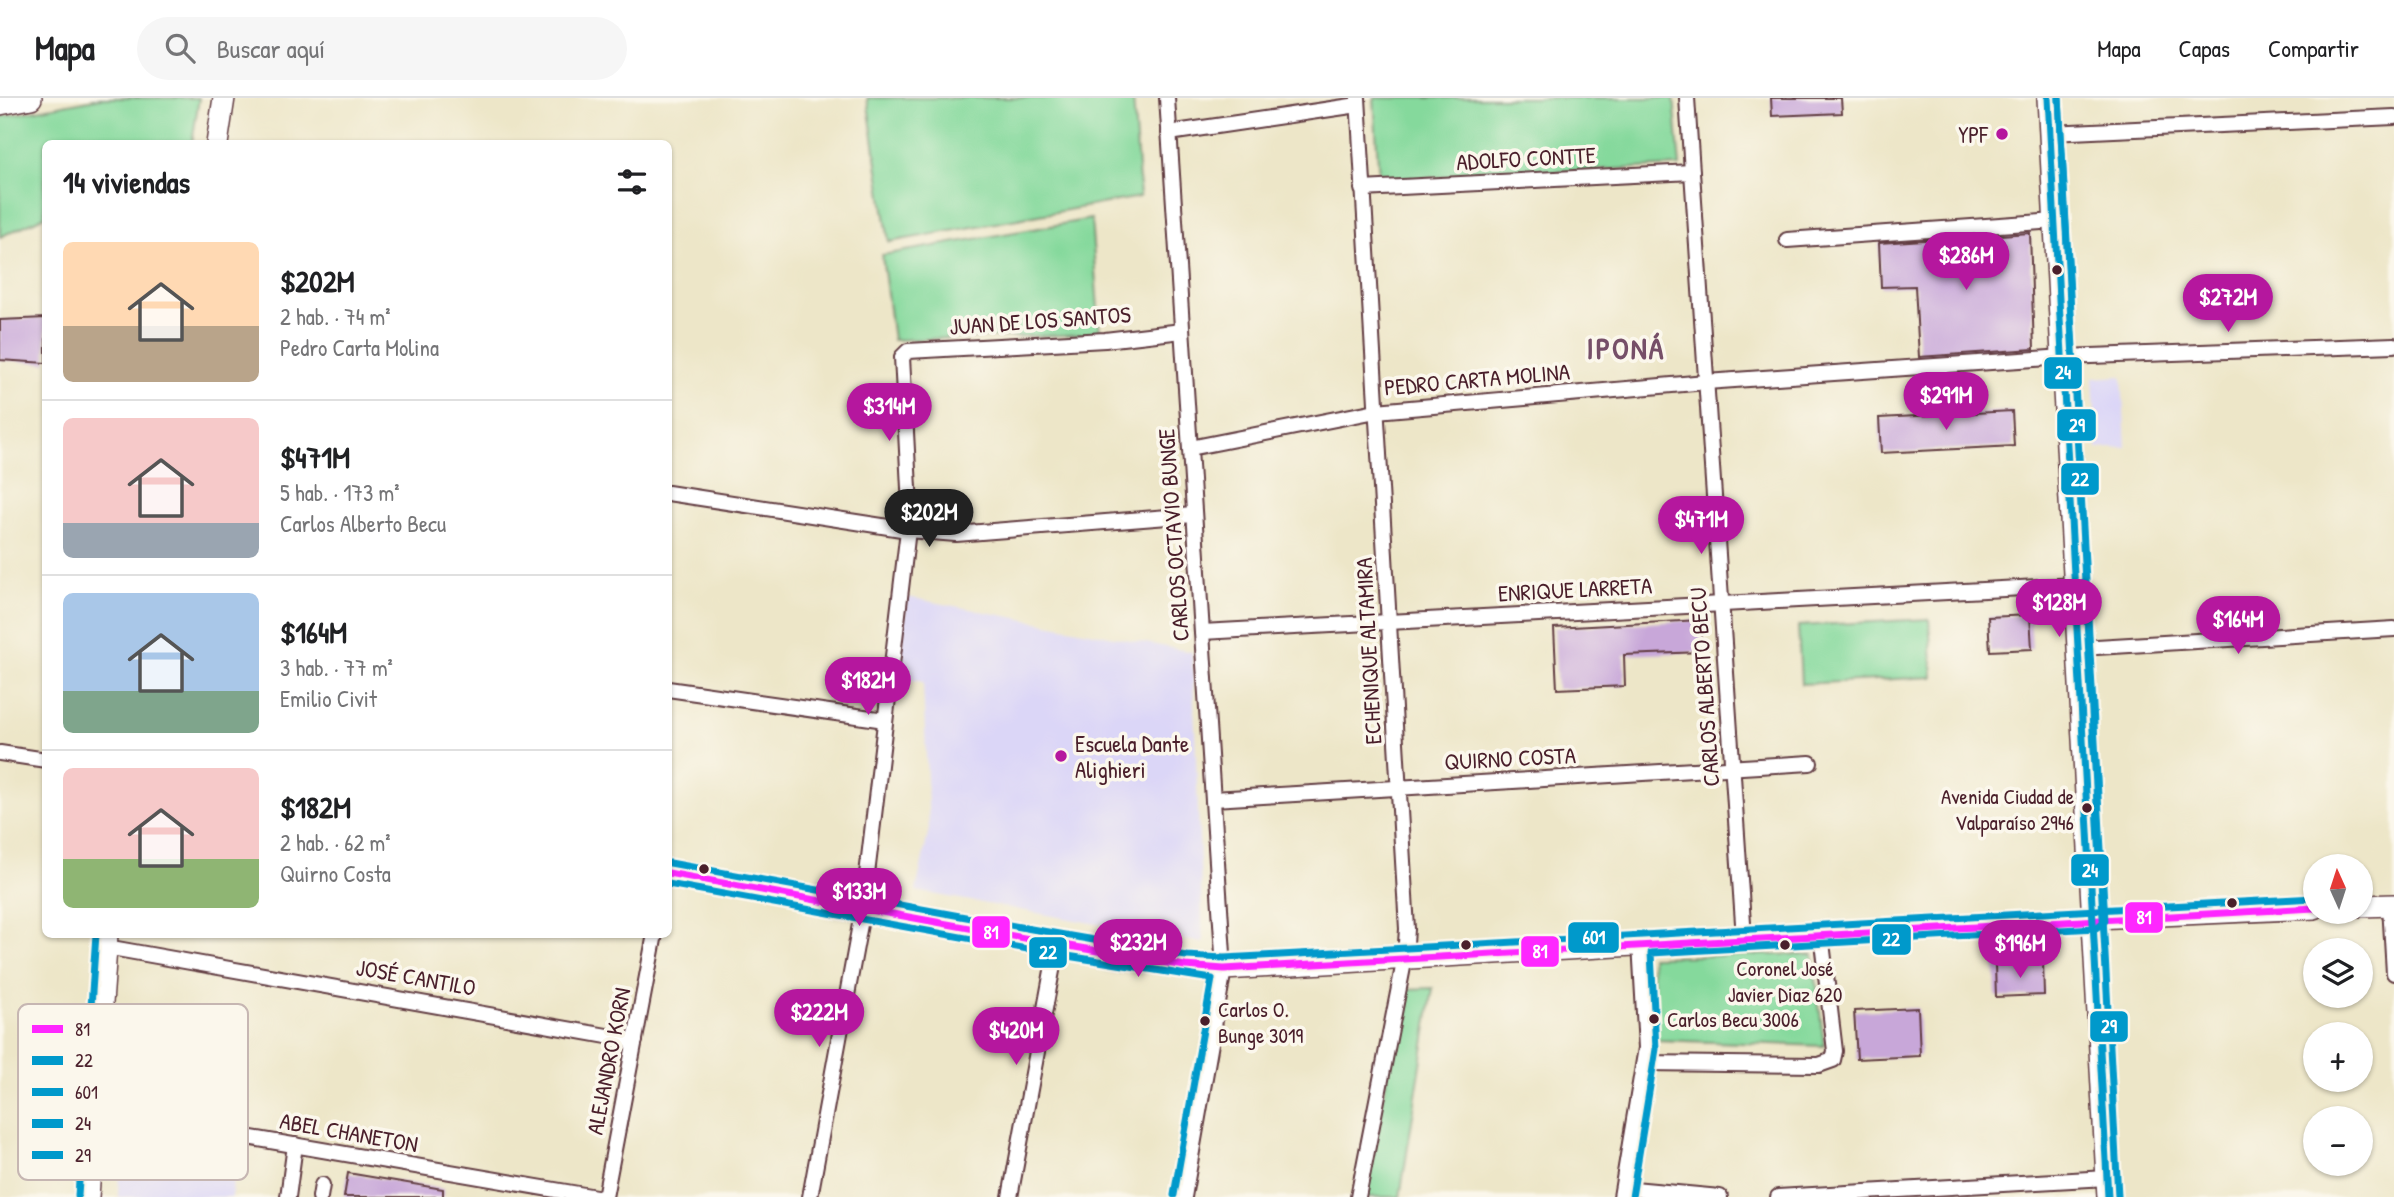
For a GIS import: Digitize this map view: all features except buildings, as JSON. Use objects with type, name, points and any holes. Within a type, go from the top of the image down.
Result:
[{"type":"main road","points":[[0,104],[31,98]]},
{"type":"main road","points":[[218,140],[224,98]]},
{"type":"main road","points":[[2048,98],[2077,585],[2108,1188]]},
{"type":"main road","points":[[672,874],[1185,966],[1224,968],[2303,909]]},
{"type":"main road","points":[[2373,906],[2392,905]]},
{"type":"main road","points":[[103,1004],[107,941]]},
{"type":"street","name":"CARLOS OCTAVIO BUNGE","points":[[1167,98],[1224,968],[1184,1197]]},
{"type":"street","name":"CARLOS ALBERTO BECU","points":[[1687,98],[1744,938]]},
{"type":"street","points":[[1170,133],[1358,102]]},
{"type":"street","name":"ECHENIQUE ALTAMIRA","points":[[1358,102],[1407,929],[1405,957],[1358,1197]]},
{"type":"street","points":[[2050,133],[2394,117]]},
{"type":"street","name":"ADOLFO CONTTE","points":[[1362,189],[1692,172]]},
{"type":"street","points":[[1787,240],[2056,221]]},
{"type":"street","name":"JUAN DE LOS SANTOS","points":[[908,530],[910,507],[902,357],[908,351],[1105,340],[1182,331]]},
{"type":"street","name":"PEDRO CARTA MOLINA","points":[[1190,448],[1376,411],[1706,382],[2064,357],[2394,345]]},
{"type":"street","points":[[672,494],[908,530],[981,533],[1193,515]]},
{"type":"street","points":[[810,1197],[863,908],[908,530]]},
{"type":"street","name":"ENRIQUE LARRETA","points":[[1202,632],[2077,585]]},
{"type":"street","points":[[2080,648],[2394,629]]},
{"type":"street","points":[[672,690],[885,720]]},
{"type":"street","points":[[0,753],[42,759]]},
{"type":"street","name":"QUIRNO COSTA","points":[[1213,799],[1810,762]]},
{"type":"street","points":[[2392,905],[2394,973]]},
{"type":"street","points":[[1644,1063],[1819,1065],[1833,1060],[1835,1051],[1821,934]]},
{"type":"street","name":"ALEJANDRO KORN","points":[[605,1197],[654,938]]},
{"type":"street","name":"JOSÉ CANTILO","points":[[107,941],[635,1041]]},
{"type":"street","points":[[1640,943],[1644,1063],[1622,1193],[1720,1197]]},
{"type":"street","points":[[1010,1197],[1057,944]]},
{"type":"street","name":"ABEL CHANETON","points":[[248,1137],[596,1197]]},
{"type":"street","points":[[288,1197],[295,1145]]},
{"type":"street","points":[[1778,1197],[2108,1188]]},
{"type":"shaded area","points":[[2122,376],[2126,447],[2097,449],[2093,378]]},
{"type":"shaded area","name":"Escuela Dante Alighieri","points":[[907,597],[1192,652],[1203,943],[916,891],[929,829],[923,682],[898,677]]},
{"type":"shaded area","points":[[119,1180],[233,1180],[232,1197],[118,1197]]},
{"type":"green space","points":[[100,98],[199,98],[192,140],[42,140],[42,217],[0,237],[0,117]]},
{"type":"green space","points":[[867,98],[1133,98],[1140,197],[889,242]]},
{"type":"green space","points":[[1374,98],[1674,98],[1680,166],[1379,180]]},
{"type":"green space","points":[[1091,219],[1100,334],[893,340],[882,255]]},
{"type":"green space","points":[[1929,619],[1933,677],[1801,684],[1798,626]]},
{"type":"green space","points":[[1813,954],[1824,1046],[1656,1040],[1651,957]]},
{"type":"green space","points":[[1433,988],[1400,1197],[1365,1197],[1403,989]]},
{"type":"transit line","name":"24","points":[[2048,98],[2108,1197]]},
{"type":"transit line","name":"22","points":[[1632,1197],[1656,1049],[1651,953],[2096,928],[2105,921],[2059,98]]},
{"type":"transit line","name":"29","points":[[2059,98],[2118,1196]]},
{"type":"transit line","name":"601","points":[[672,863],[1186,956],[1224,958],[2303,899]]},
{"type":"transit line","name":"81","points":[[672,874],[1057,944],[1185,966],[1224,969],[2303,909]]},
{"type":"transit line","name":"22","points":[[672,885],[1055,954],[1212,979],[1174,1195]]},
{"type":"transit line","name":"601","points":[[91,1004],[96,938]]},
{"type":"transit line","name":"601","points":[[78,1196],[79,1180]]},
{"type":"place","name":"YPF","points":[[2002,134]]},
{"type":"place","name":"Escuela Dante Alighieri","points":[[1061,756]]},
{"type":"place","name":"Avenida Ciudad de Valparaíso 2946","points":[[2087,808]]},
{"type":"place","name":"Coronel José Javier Diaz 620","points":[[1785,945]]},
{"type":"place","name":"Carlos Becu 3006","points":[[1654,1019]]},
{"type":"place","name":"Carlos O. Bunge 3019","points":[[1205,1021]]},
{"type":"district","name":"IPONÁ","points":[[1626,348]]}]
